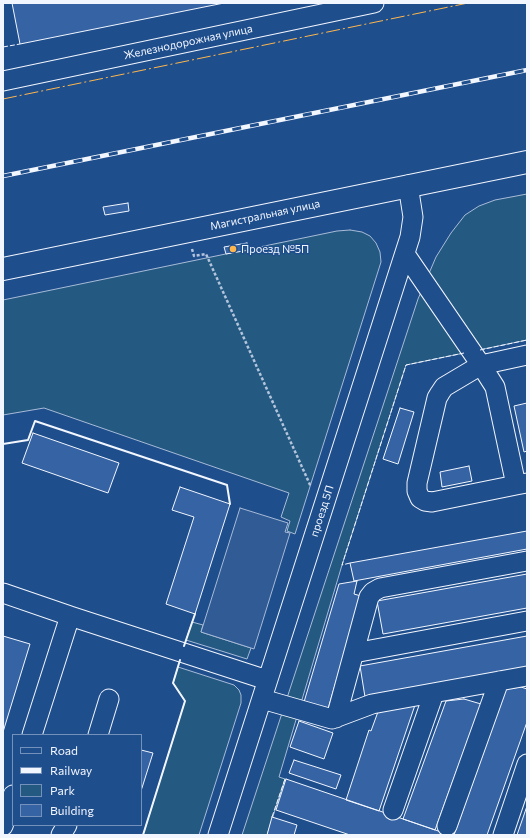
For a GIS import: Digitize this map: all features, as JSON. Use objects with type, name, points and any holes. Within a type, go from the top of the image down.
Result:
[{"type":"main road","name":"Магистральная улица","points":[[3,269],[408,185],[527,162]]},
{"type":"street","name":"Железнодорожная улица","points":[[3,81],[374,3]]},
{"type":"street","name":"проезд 5П","points":[[218,835],[410,237],[413,216],[408,185]]},
{"type":"street","points":[[405,254],[481,365],[495,387],[521,484],[432,502],[425,501],[420,498],[416,483],[436,398],[444,388],[481,365],[527,355]]},
{"type":"street","points":[[336,718],[369,597],[373,592],[380,588],[527,561]]},
{"type":"street","points":[[3,594],[267,680]]},
{"type":"street","points":[[32,734],[70,616]]},
{"type":"street","points":[[354,653],[527,621]]},
{"type":"street","points":[[262,699],[328,719],[336,718],[372,704],[527,676]]},
{"type":"street","points":[[447,826],[499,681]]},
{"type":"street","points":[[392,810],[434,693]]},
{"type":"street","points":[[98,734],[109,699]]},
{"type":"street","points":[[503,835],[527,764]]},
{"type":"street","points":[[3,826],[12,798]]},
{"type":"street","points":[[61,835],[66,826]]},
{"type":"path","points":[[194,256],[206,254],[322,511]]},
{"type":"green space","points":[[527,194],[527,340],[406,365],[342,565],[279,777],[285,779],[267,835],[242,835],[418,299],[436,257],[451,233],[465,215],[479,206],[495,200]]},
{"type":"green space","points":[[350,230],[362,232],[370,236],[376,243],[380,252],[381,262],[295,534],[287,531],[290,521],[281,517],[289,493],[44,408],[3,415],[3,300],[337,231]]},
{"type":"green space","points":[[192,622],[203,625],[201,632],[251,648],[247,659],[186,640]]},
{"type":"green space","points":[[178,667],[234,685],[239,690],[241,695],[241,703],[199,835],[143,835],[185,701],[173,683]]},
{"type":"shaded area","points":[[240,508],[288,523],[285,532],[290,533],[254,649],[201,632]]},
{"type":"building","points":[[12,3],[224,3],[20,44]]},
{"type":"building","points":[[128,203],[129,211],[105,215],[103,207]]},
{"type":"building","points":[[247,243],[249,250],[226,254],[224,247]]},
{"type":"building","points":[[527,403],[527,451],[524,452],[514,406]]},
{"type":"building","points":[[400,408],[414,412],[398,464],[383,459]]},
{"type":"building","points":[[33,433],[119,463],[108,493],[22,463]]},
{"type":"building","points":[[469,466],[472,481],[442,487],[440,472]]},
{"type":"building","points":[[180,487],[230,504],[195,614],[166,604],[194,517],[172,510]]},
{"type":"building","points":[[527,531],[527,549],[354,581],[350,563]]},
{"type":"building","points":[[527,574],[527,608],[383,634],[377,601]]},
{"type":"building","points":[[357,581],[354,594],[361,596],[328,709],[304,702],[339,584]]},
{"type":"building","points":[[3,636],[30,644],[3,732]]},
{"type":"building","points":[[527,636],[527,667],[365,697],[360,666]]},
{"type":"building","points":[[521,687],[527,689],[527,722],[487,835],[454,835],[506,689]]},
{"type":"building","points":[[464,699],[481,704],[435,830],[403,819],[446,701]]},
{"type":"building","points":[[415,705],[379,811],[346,800],[369,730],[371,731],[379,709]]},
{"type":"building","points":[[299,721],[333,733],[324,759],[290,747]]},
{"type":"building","points":[[142,750],[153,753],[142,788]]},
{"type":"building","points":[[294,760],[341,775],[336,789],[289,773]]},
{"type":"building","points":[[286,779],[450,835],[350,835],[276,810]]},
{"type":"building","points":[[527,806],[527,835],[517,835]]},
{"type":"building","points":[[272,817],[297,825],[294,835],[267,835]]},
{"type":"railway","points":[[3,176],[527,70]]},
{"type":"fence","points":[[3,47],[20,44]]},
{"type":"fence","points":[[480,350],[527,340]]},
{"type":"fence","points":[[350,563],[342,565],[406,365],[464,353]]},
{"type":"fence","points":[[272,817],[285,779]]},
{"type":"wall","points":[[3,444],[28,440],[35,421],[227,485],[230,504]]},
{"type":"wall","points":[[184,646],[195,614]]},
{"type":"wall","points":[[143,835],[185,701],[173,683],[180,660]]},
{"type":"power","points":[[3,99],[468,3]]},
{"type":"place","name":"Проезд №5П","points":[[233,249]]}]
